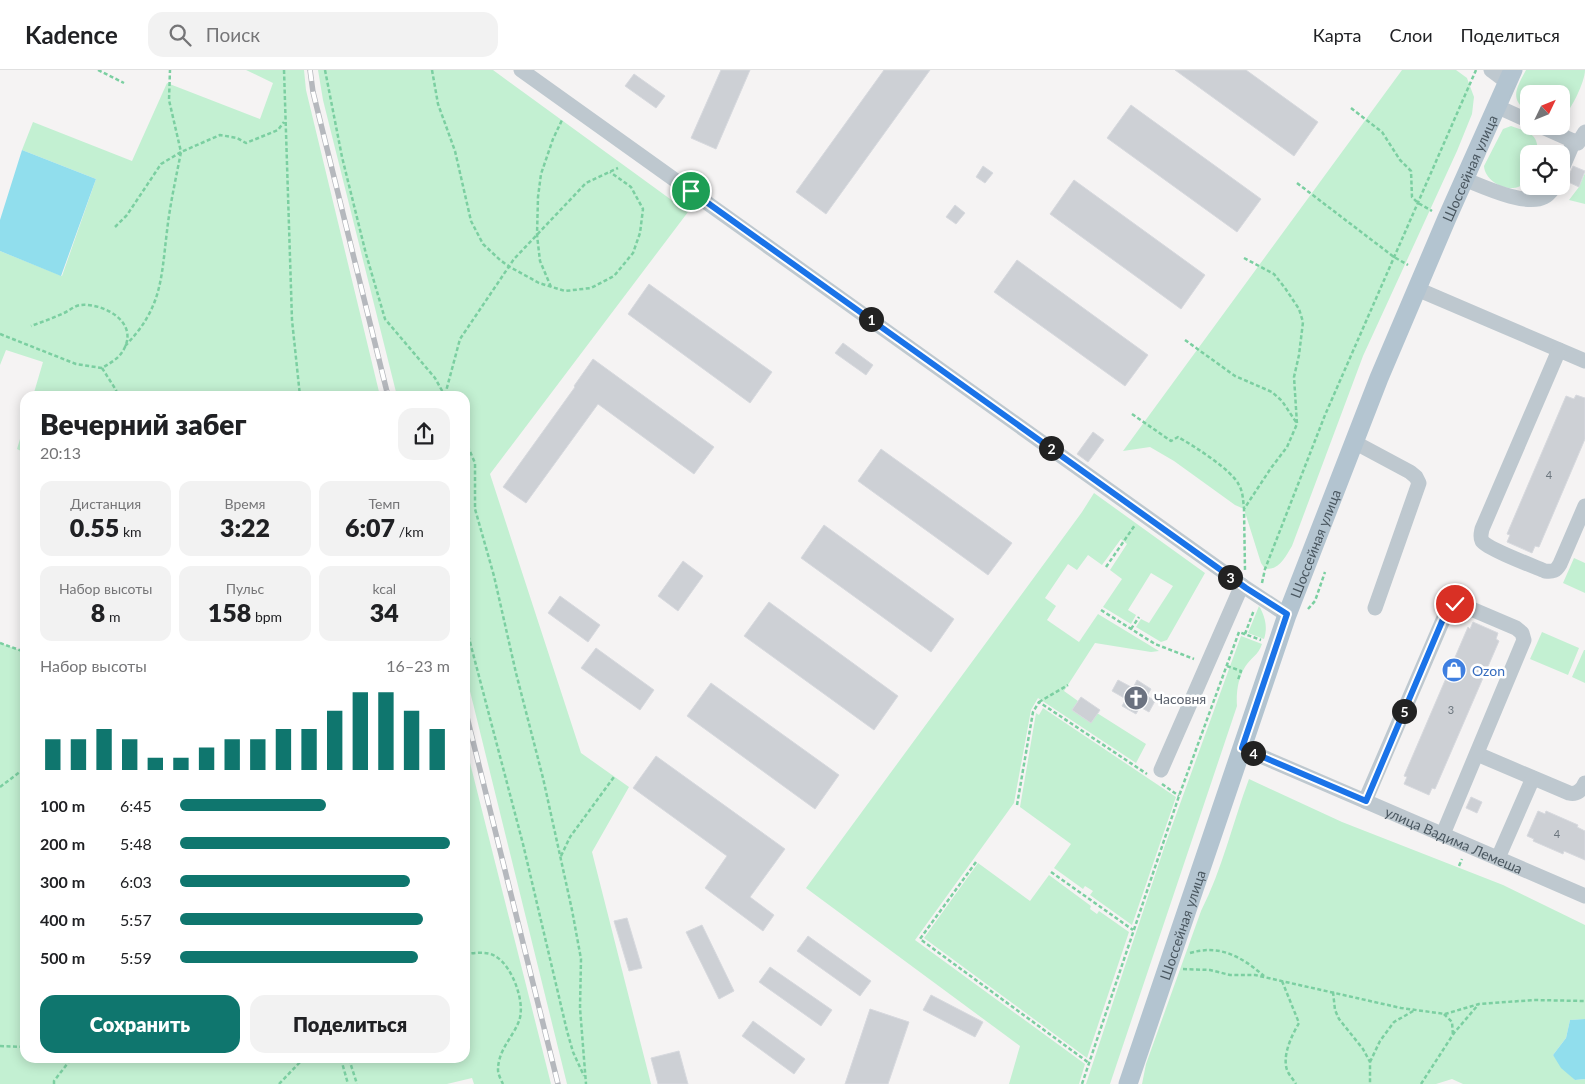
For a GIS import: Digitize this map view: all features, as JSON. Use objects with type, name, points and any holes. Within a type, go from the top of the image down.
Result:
[{"type":"main road","name":"Шоссейная улица","points":[[1128,1084],[1287,614],[1379,378],[1510,76]]},
{"type":"street","points":[[521,70],[1244,587],[1287,614]]},
{"type":"street","points":[[1491,70],[1510,76]]},
{"type":"street","points":[[1496,106],[1520,117]]},
{"type":"street","points":[[1570,154],[1579,137]]},
{"type":"street","points":[[1464,179],[1493,190],[1533,200],[1543,198],[1546,195]]},
{"type":"street","points":[[1420,281],[1558,350],[1585,361]]},
{"type":"street","points":[[1558,350],[1480,537],[1483,543],[1492,548],[1545,571],[1552,572],[1557,570],[1585,506]]},
{"type":"street","points":[[1354,442],[1410,472],[1419,483],[1375,608]]},
{"type":"street","points":[[1161,770],[1244,587]]},
{"type":"street","points":[[1366,801],[1446,612],[1450,607],[1455,604],[1516,628],[1522,633],[1524,640],[1443,834]]},
{"type":"street","name":"улица Вадима Лемеша","points":[[1242,748],[1585,896]]},
{"type":"street","points":[[1477,754],[1574,794],[1579,792],[1585,783]]},
{"type":"street","points":[[1498,858],[1533,778]]},
{"type":"path","points":[[98,70],[124,83]]},
{"type":"path","points":[[0,334],[76,364],[102,368],[117,359],[152,311],[163,271],[167,231],[181,152],[169,100],[170,70]]},
{"type":"path","points":[[284,70],[292,320],[299,391]]},
{"type":"path","points":[[325,70],[342,157],[366,254],[385,318],[435,378],[442,391]]},
{"type":"path","points":[[432,70],[438,104],[454,151],[471,221],[483,244],[510,267],[539,283],[565,291],[591,288],[614,276],[633,253],[640,233],[643,209],[631,188],[610,172]]},
{"type":"path","points":[[1245,634],[1259,597],[1265,569],[1322,424],[1476,70]]},
{"type":"path","points":[[1351,108],[1382,132],[1400,160],[1411,171],[1412,197],[1418,203],[1447,218]]},
{"type":"path","points":[[551,287],[540,260],[537,235],[538,197],[541,174],[553,139],[562,120]]},
{"type":"path","points":[[114,227],[127,214],[161,164],[181,152],[220,135],[237,138],[246,143],[278,130],[285,121]]},
{"type":"path","points":[[445,391],[460,340],[510,267],[586,183],[618,168]]},
{"type":"path","points":[[1297,183],[1394,257],[1420,281]]},
{"type":"path","points":[[1244,258],[1274,274],[1299,309],[1303,322],[1294,377],[1297,424],[1287,447],[1244,509]]},
{"type":"path","points":[[31,326],[64,313],[79,304],[101,307],[116,314],[126,330],[126,346]]},
{"type":"path","points":[[1185,340],[1235,376],[1272,392],[1282,401],[1297,424]]},
{"type":"path","points":[[102,368],[116,391]]},
{"type":"path","points":[[1132,414],[1171,441],[1178,437],[1197,448],[1231,473],[1239,484],[1243,494],[1244,509],[1244,587]]},
{"type":"path","points":[[470,452],[475,463],[475,509],[494,576],[543,778],[581,959],[580,1008],[586,1084]]},
{"type":"path","points":[[1106,567],[1143,514]]},
{"type":"path","points":[[1101,610],[1155,644],[1189,658]]},
{"type":"path","points":[[1131,629],[1138,617]]},
{"type":"path","points":[[1082,1084],[1179,796],[1239,632],[1268,643]]},
{"type":"path","points":[[470,642],[523,844],[567,1030],[573,1052],[585,1078]]},
{"type":"path","points":[[0,643],[20,650]]},
{"type":"path","points":[[1227,666],[1241,671],[1238,680]]},
{"type":"path","points":[[1017,805],[1033,712],[1039,702],[1068,685]]},
{"type":"path","points":[[1039,702],[1179,796]]},
{"type":"path","points":[[0,786],[20,772]]},
{"type":"path","points":[[561,857],[570,837],[614,777]]},
{"type":"path","points":[[976,862],[920,939],[1090,1063]]},
{"type":"path","points":[[1051,872],[1133,930]]},
{"type":"path","points":[[1169,964],[1202,949],[1217,949],[1250,964],[1265,977]]},
{"type":"path","points":[[470,953],[477,952],[495,955],[508,969],[522,1002],[519,1020],[501,1054],[498,1070],[503,1084]]},
{"type":"path","points":[[1169,964],[1230,974],[1255,975],[1401,1008],[1444,1014],[1479,1004],[1534,1000],[1585,1001]]},
{"type":"path","points":[[1282,981],[1299,1023],[1291,1038],[1286,1068],[1296,1084]]},
{"type":"path","points":[[1333,992],[1335,1010],[1339,1019],[1363,1049],[1370,1062]]},
{"type":"path","points":[[1421,1084],[1453,1036],[1479,1004]]},
{"type":"path","points":[[1370,1084],[1370,1062],[1380,1041],[1394,1022],[1415,1010]]},
{"type":"path","points":[[1444,1014],[1452,1022],[1453,1036]]},
{"type":"path","points":[[0,1046],[20,1047]]},
{"type":"path","points":[[54,1084],[54,1081],[68,1063]]},
{"type":"path","points":[[279,1084],[299,1063]]},
{"type":"path","points":[[342,1063],[348,1084]]},
{"type":"path","points":[[351,1063],[357,1084]]},
{"type":"green space","points":[[246,70],[304,70],[306,90],[379,391],[34,391],[43,362],[6,350],[0,365],[0,251],[62,276],[96,179],[22,150],[33,122],[132,161],[167,83],[260,119],[273,83]]},
{"type":"green space","points":[[318,70],[493,70],[688,212],[490,474],[581,753],[629,787],[592,852],[651,1084],[567,1084],[470,691],[470,391],[396,391],[323,100]]},
{"type":"green space","points":[[1402,70],[1456,70],[1467,78],[1474,97],[1472,114],[1457,151],[1363,356],[1292,546],[1278,565],[1265,569],[1261,563],[1244,509],[1235,505],[1174,461],[1150,447],[1123,451]]},
{"type":"green space","points":[[1526,70],[1585,70],[1577,96],[1570,107],[1570,85],[1520,85],[1520,105],[1516,98],[1516,93]]},
{"type":"green space","points":[[1511,126],[1520,129],[1520,135],[1532,135],[1536,142],[1537,145],[1520,145],[1520,186],[1517,187],[1503,187],[1496,183],[1490,179],[1484,166],[1503,129]]},
{"type":"green space","points":[[1585,173],[1585,204],[1569,200],[1579,187]]},
{"type":"green space","points":[[20,439],[20,450],[17,449]]},
{"type":"green space","points":[[1094,493],[1205,573],[1167,640],[1161,642],[1136,627],[1141,619],[1149,623],[1173,586],[1151,573],[1128,610],[1136,615],[1131,624],[1103,607],[1122,579],[1110,570],[1127,544],[1121,539],[1102,565],[1088,555],[1077,570],[1068,564],[1045,598],[1056,606],[1047,620],[1079,642],[1098,614],[1159,651],[1151,652],[1095,643],[1064,691],[1078,701],[1072,710],[1091,723],[1097,713],[1146,744],[1136,763],[1038,698],[1031,710],[1014,803],[915,940],[1085,1064],[1079,1084],[1009,1084],[1020,1046],[806,888]]},
{"type":"green space","points":[[1574,558],[1585,563],[1585,593],[1563,583]]},
{"type":"green space","points":[[1259,606],[1265,622],[1264,639],[1248,633]]},
{"type":"green space","points":[[1542,632],[1579,648],[1568,675],[1530,659]]},
{"type":"green space","points":[[1241,636],[1262,644],[1245,667],[1239,681],[1237,706],[1110,1084],[1086,1084],[1164,848]]},
{"type":"green space","points":[[0,643],[20,650],[20,1063],[470,1063],[470,763],[551,1084],[474,1084],[472,1078],[447,1084],[0,1084]]},
{"type":"green space","points":[[1585,650],[1585,683],[1572,677]]},
{"type":"green space","points":[[1043,708],[1176,797],[1132,925],[1090,895],[1093,891],[1085,886],[1083,889],[1054,868],[1071,844],[1020,807],[1036,713],[1039,715]]},
{"type":"green space","points":[[1249,779],[1342,822],[1503,885],[1585,925],[1585,1019],[1570,1020],[1566,1038],[1553,1055],[1575,1080],[1585,1079],[1585,1084],[1463,1084],[1452,1079],[1436,1084],[1142,1084],[1146,1064],[1201,911],[1221,863]]},
{"type":"green space","points":[[978,863],[1030,901],[1049,875],[1091,906],[1090,909],[1097,914],[1099,911],[1129,932],[1087,1058],[924,938]]},
{"type":"water","points":[[22,150],[96,179],[61,276],[0,251],[0,220]]},
{"type":"water","points":[[1585,1019],[1585,1079],[1575,1080],[1561,1068],[1553,1055],[1566,1038],[1570,1020]]},
{"type":"building","points":[[721,70],[750,70],[716,149],[691,138]]},
{"type":"building","points":[[884,70],[930,70],[826,214],[796,192]]},
{"type":"building","points":[[1175,70],[1246,70],[1318,122],[1294,156]]},
{"type":"building","points":[[634,74],[665,96],[656,108],[625,86]]},
{"type":"building","points":[[1131,105],[1261,199],[1237,232],[1107,138]]},
{"type":"building","points":[[983,166],[993,173],[985,183],[976,177]]},
{"type":"building","points":[[1573,166],[1585,171],[1579,187],[1570,183],[1570,173]]},
{"type":"building","points":[[1074,180],[1205,275],[1181,309],[1050,214]]},
{"type":"building","points":[[955,205],[965,213],[956,224],[946,217]]},
{"type":"building","points":[[1017,260],[1148,355],[1125,386],[994,292]]},
{"type":"building","points":[[649,284],[772,372],[750,403],[628,314]]},
{"type":"building","points":[[843,343],[873,365],[866,375],[835,353]]},
{"type":"building","points":[[593,359],[714,447],[694,474],[598,404],[526,503],[503,487]]},
{"type":"building","points":[[1576,395],[1585,398],[1585,439],[1539,547],[1535,546],[1532,553],[1507,542],[1510,535],[1507,534],[1566,396],[1574,399]]},
{"type":"building","points":[[1093,432],[1104,440],[1088,462],[1077,454]]},
{"type":"building","points":[[881,449],[1012,543],[988,575],[858,481]]},
{"type":"building","points":[[824,525],[954,619],[931,652],[801,558]]},
{"type":"building","points":[[683,561],[703,576],[678,611],[658,596]]},
{"type":"building","points":[[560,596],[600,625],[588,642],[548,613]]},
{"type":"building","points":[[769,602],[898,696],[874,730],[744,636]]},
{"type":"building","points":[[1473,622],[1498,633],[1496,639],[1499,641],[1435,789],[1432,788],[1429,795],[1404,784],[1407,777],[1404,776],[1468,627],[1470,629]]},
{"type":"building","points":[[596,648],[654,690],[640,710],[581,668]]},
{"type":"building","name":"Часовня","points":[[1118,680],[1133,688],[1137,680],[1151,689],[1147,696],[1155,701],[1149,712],[1140,707],[1136,714],[1122,706],[1126,699],[1112,691]]},
{"type":"building","points":[[711,683],[839,775],[815,809],[687,716]]},
{"type":"building","points":[[1081,697],[1100,710],[1091,723],[1072,710]]},
{"type":"building","points":[[656,756],[785,849],[750,897],[774,915],[763,931],[705,888],[727,856],[633,788]]},
{"type":"building","points":[[1471,797],[1482,802],[1477,813],[1466,808]]},
{"type":"building","points":[[1538,811],[1545,814],[1546,811],[1578,825],[1577,827],[1585,831],[1585,860],[1564,851],[1563,854],[1533,841],[1534,839],[1527,836]]},
{"type":"building","points":[[627,918],[642,968],[629,971],[614,921]]},
{"type":"building","points":[[702,925],[734,991],[719,999],[686,932]]},
{"type":"building","points":[[808,936],[871,981],[860,996],[797,951]]},
{"type":"building","points":[[770,967],[832,1010],[821,1026],[759,982]]},
{"type":"building","points":[[931,995],[983,1022],[975,1037],[923,1010]]},
{"type":"building","points":[[870,1009],[909,1022],[888,1084],[845,1084]]},
{"type":"building","points":[[753,1021],[805,1059],[794,1074],[742,1036]]},
{"type":"building","points":[[679,1051],[688,1084],[658,1084],[651,1058]]},
{"type":"railway","points":[[310,70],[313,92],[387,391]]},
{"type":"railway","points":[[470,729],[558,1084]]},
{"type":"place","name":"Ozon","points":[[1454,670]]},
{"type":"place","name":"Часовня","points":[[1136,698]]},
{"type":"route","points":[[691,191],[1246,588],[1287,614],[1242,748],[1366,801],[1446,612],[1455,604]]}]
